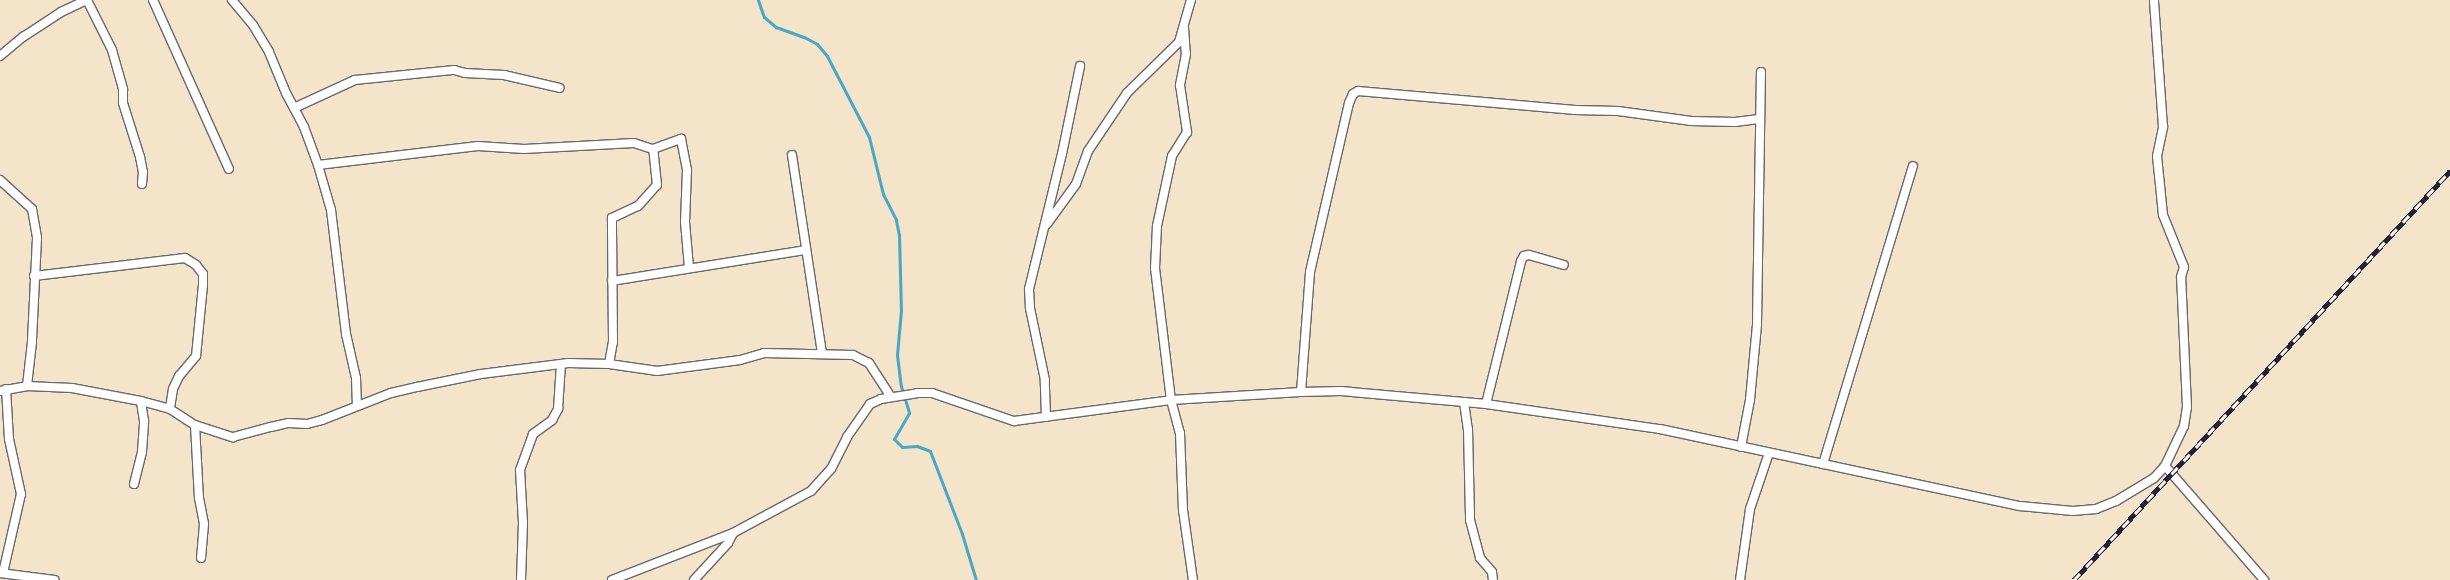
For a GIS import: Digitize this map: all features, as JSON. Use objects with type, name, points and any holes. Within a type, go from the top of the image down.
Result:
[{"type":"street","points":[[0,56],[23,37],[61,12],[87,0],[112,50],[123,89],[123,103],[140,157],[143,172],[142,184]]},
{"type":"street","points":[[154,0],[229,169]]},
{"type":"street","points":[[232,0],[254,26],[269,52],[304,127],[318,165],[331,210],[346,334],[356,378],[357,405]]},
{"type":"street","points":[[1044,227],[1076,184],[1088,152],[1127,93],[1180,42],[1191,0]]},
{"type":"street","points":[[612,580],[733,533],[811,491],[831,469],[847,437],[870,404],[891,397],[913,393],[932,393],[1014,421],[1171,400],[1301,392],[1341,391],[1486,404],[1660,429],[1994,502],[2046,510],[2074,511],[2096,509],[2116,501],[2147,483],[2165,466],[2184,426],[2187,407],[2181,276],[2184,267],[2163,215],[2157,156],[2163,118],[2154,0]]},
{"type":"street","points":[[1184,28],[1186,54],[1180,85],[1187,132],[1172,156],[1157,226],[1155,268],[1171,400],[1180,432],[1183,510],[1193,580]]},
{"type":"street","points":[[1046,417],[1045,380],[1030,308],[1029,289],[1080,66]]},
{"type":"street","points":[[294,108],[354,80],[454,70],[465,73],[504,76],[560,88]]},
{"type":"street","points":[[1741,447],[1750,400],[1757,324],[1761,72]]},
{"type":"street","points":[[1301,392],[1310,272],[1349,103],[1353,94],[1358,91],[1575,110],[1618,111],[1691,121],[1735,122],[1759,119]]},
{"type":"street","points":[[318,165],[478,146],[524,149],[634,143],[653,149],[681,139],[686,170],[685,222],[689,268]]},
{"type":"street","points":[[609,364],[613,342],[612,218],[638,206],[657,185],[653,149]]},
{"type":"street","points":[[792,156],[822,354]]},
{"type":"street","points":[[1822,464],[1913,166]]},
{"type":"street","points":[[0,180],[32,209],[37,238],[32,342],[27,386]]},
{"type":"street","points":[[612,281],[806,250]]},
{"type":"street","points":[[1486,404],[1521,261],[1524,256],[1528,255],[1564,265]]},
{"type":"street","points":[[34,276],[185,258],[196,265],[203,274],[196,356],[176,383],[170,409]]},
{"type":"street","points":[[55,580],[1,573],[22,494],[9,438],[3,390],[27,386],[72,388],[141,401],[170,409],[195,425],[220,434],[238,437],[289,423],[307,424],[322,420],[391,393],[481,374],[561,364],[609,364],[657,370],[740,360],[764,353],[853,356],[869,363],[891,397]]},
{"type":"street","points":[[521,580],[523,523],[520,470],[533,434],[552,420],[558,409],[561,364]]},
{"type":"street","points":[[134,484],[142,452],[144,421],[141,401]]},
{"type":"street","points":[[1464,402],[1468,429],[1470,520],[1480,558],[1492,572],[1493,580]]},
{"type":"street","points":[[195,425],[199,498],[204,524],[201,558]]},
{"type":"street","points":[[1740,580],[1750,509],[1769,453]]},
{"type":"street","points":[[2165,466],[2264,580]]},
{"type":"street","points":[[694,580],[728,543],[733,533]]},
{"type":"waterway","points":[[758,0],[764,17],[776,27],[817,44],[827,56],[869,137],[883,194],[896,220],[899,235],[901,310],[897,355],[901,386],[909,413],[894,439],[902,447],[917,446],[930,451],[962,534],[976,580]]},
{"type":"railway","points":[[2074,580],[2450,171]]}]
